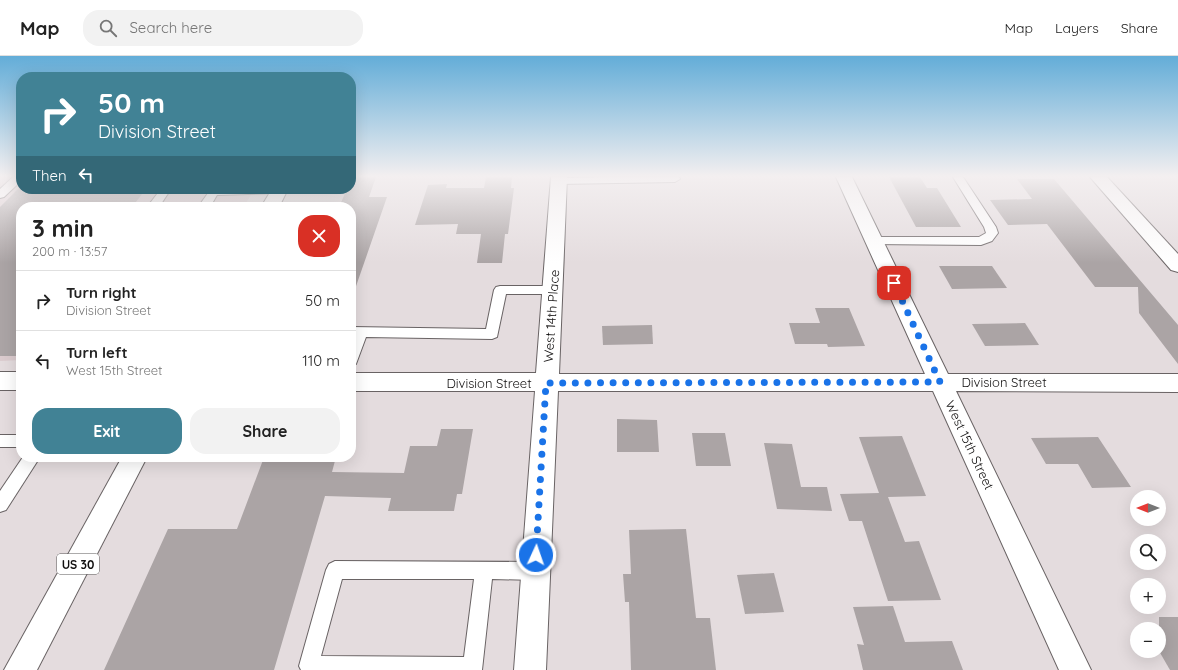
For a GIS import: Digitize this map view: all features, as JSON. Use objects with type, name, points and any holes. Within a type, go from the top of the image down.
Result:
[{"type":"street","name":"West 14th Place","points":[[530,670],[557,206]]},
{"type":"street","name":"West 15th Street","points":[[857,206],[1075,670]]},
{"type":"street","points":[[1124,206],[1178,266]]},
{"type":"street","points":[[0,381],[16,381]]},
{"type":"street","name":"Division Street","points":[[356,382],[1178,382]]},
{"type":"street","name":"US 30","points":[[20,670],[132,462]]},
{"type":"lane","points":[[874,241],[981,241],[988,238],[992,233],[990,227],[976,206]]},
{"type":"lane","points":[[356,332],[492,334],[500,290],[552,290]]},
{"type":"lane","points":[[0,440],[16,441]]},
{"type":"lane","points":[[0,505],[29,462]]},
{"type":"lane","points":[[484,570],[473,667],[309,666],[335,570],[484,570],[536,571]]},
{"type":"shaded area","points":[[0,206],[16,206],[16,360],[0,361]]},
{"type":"building","points":[[1,206],[16,206],[16,356],[0,356],[0,207]]},
{"type":"building","points":[[356,206],[384,206],[356,286]]},
{"type":"building","points":[[421,206],[512,206],[508,234],[505,234],[502,263],[477,263],[481,234],[456,234],[458,224],[415,225]]},
{"type":"building","points":[[904,206],[948,206],[961,227],[916,227]]},
{"type":"building","points":[[994,206],[1077,206],[1178,325],[1178,364],[1139,313],[1138,287],[1095,287],[1047,224],[1008,225]]},
{"type":"building","points":[[939,266],[992,266],[1007,288],[952,289]]},
{"type":"building","points":[[815,308],[849,308],[865,346],[828,347],[827,344],[795,344],[789,323],[820,323]]},
{"type":"building","points":[[1025,323],[1039,345],[985,346],[972,324]]},
{"type":"building","points":[[652,325],[653,344],[603,345],[602,326]]},
{"type":"building","points":[[617,419],[657,420],[659,452],[617,452]]},
{"type":"building","points":[[441,429],[473,429],[462,494],[457,494],[454,511],[388,511],[391,498],[325,496],[274,670],[104,670],[168,529],[237,529],[262,462],[335,462],[332,472],[404,473],[410,446],[437,446]]},
{"type":"building","points":[[692,433],[725,433],[731,466],[696,466]]},
{"type":"building","points":[[902,436],[926,496],[888,497],[905,542],[919,541],[941,600],[888,601],[862,521],[849,521],[840,494],[879,493],[859,437]]},
{"type":"building","points":[[1098,437],[1131,487],[1092,488],[1078,464],[1046,464],[1031,438]]},
{"type":"building","points":[[764,443],[792,444],[801,487],[827,487],[832,511],[777,509]]},
{"type":"building","points":[[686,529],[696,618],[710,618],[716,670],[631,670],[629,602],[625,602],[623,574],[631,574],[629,530]]},
{"type":"building","points":[[774,573],[784,612],[745,614],[737,575]]},
{"type":"building","points":[[893,606],[905,642],[952,641],[963,670],[863,670],[857,644],[864,645],[853,607]]},
{"type":"building","points":[[1159,617],[1178,617],[1178,670],[1170,670],[1163,658],[1166,658],[1166,622],[1159,622]]},
{"type":"route","points":[[536,555],[546,383],[940,382],[894,283]]}]
